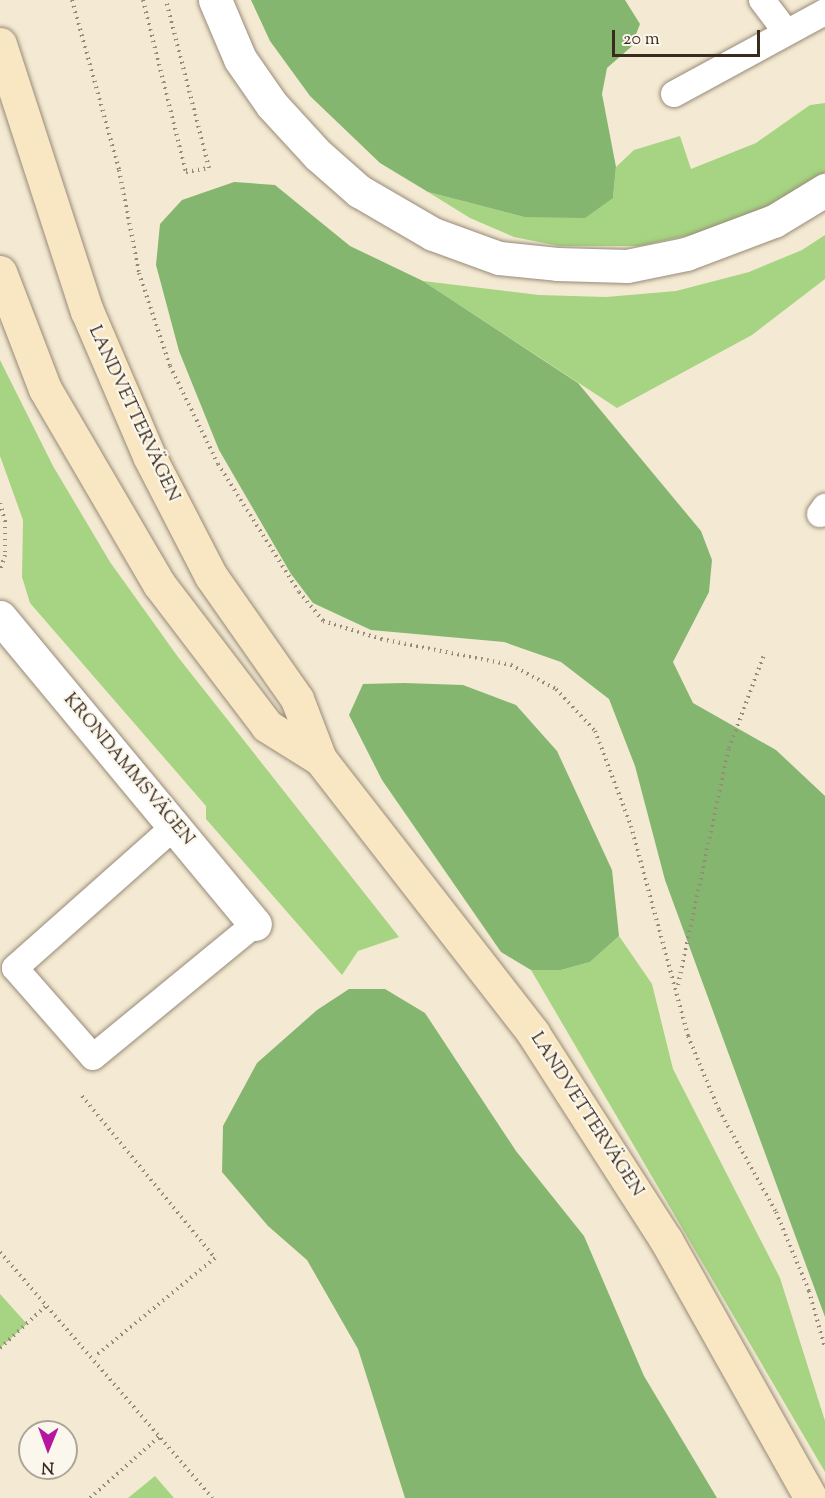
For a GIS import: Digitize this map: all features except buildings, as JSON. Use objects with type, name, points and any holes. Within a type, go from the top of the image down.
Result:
[{"type":"street","points":[[215,0],[240,59],[272,105],[318,155],[359,191],[433,234],[499,258],[557,264],[627,266],[676,256],[738,237],[825,190]]},
{"type":"street","name":"LANDVETTERVÄGEN","points":[[0,44],[87,311],[149,456],[211,576],[297,699],[320,759],[533,1033],[666,1240],[811,1498]]},
{"type":"street","name":"LANDVETTERVÄGEN","points":[[0,272],[45,389],[159,584],[267,726],[320,759]]},
{"type":"street","name":"KRONDAMMSVÄGEN","points":[[0,617],[255,924]]},
{"type":"lane","points":[[762,0],[786,32]]},
{"type":"lane","points":[[674,94],[825,12]]},
{"type":"lane","points":[[175,826],[8,961],[93,1057],[255,924]]},
{"type":"path","points":[[72,0],[119,170],[139,273],[170,366],[218,464],[299,592],[323,621],[381,639],[511,665],[556,689],[595,730],[632,826],[693,1047],[719,1110],[776,1212],[809,1291],[825,1348]]},
{"type":"path","points":[[143,0],[186,172],[209,168],[166,0]]},
{"type":"path","points":[[0,503],[5,521],[5,555],[0,570]]},
{"type":"path","points":[[677,987],[729,748],[764,655]]},
{"type":"path","points":[[74,1086],[215,1258],[94,1357]]},
{"type":"path","points":[[0,1252],[94,1357],[212,1498]]},
{"type":"path","points":[[0,1348],[47,1305]]},
{"type":"path","points":[[90,1498],[161,1435]]},
{"type":"green space","points":[[251,0],[625,0],[640,24],[631,47],[607,68],[602,94],[616,167],[613,198],[585,218],[524,217],[428,192],[380,163],[310,96],[270,41]]},
{"type":"green space","points":[[825,103],[825,172],[782,202],[715,230],[639,246],[559,246],[514,237],[470,218],[428,192],[524,217],[613,198],[616,167],[634,150],[680,136],[691,169],[756,143],[810,105]]},
{"type":"green space","points":[[234,182],[275,185],[350,246],[423,281],[578,383],[701,531],[712,560],[709,592],[673,662],[693,703],[776,750],[825,796],[825,1317],[665,880],[635,766],[609,699],[561,662],[504,642],[371,630],[313,603],[291,574],[219,450],[179,351],[156,265],[160,224],[182,200]]},
{"type":"green space","points":[[825,235],[825,279],[752,335],[617,408],[423,281],[539,295],[606,297],[676,291],[749,272],[802,250]]},
{"type":"green space","points":[[0,360],[53,466],[110,562],[178,657],[399,937],[358,951],[342,975],[206,819],[206,806],[30,603],[22,577],[23,520],[0,456]]},
{"type":"green space","points":[[363,684],[463,685],[516,705],[557,751],[612,870],[619,936],[590,962],[561,970],[531,970],[501,952],[382,780],[349,715]]},
{"type":"green space","points":[[619,936],[652,984],[673,1069],[780,1278],[825,1421],[825,1472],[531,970],[561,970],[590,962]]},
{"type":"green space","points":[[349,989],[385,989],[425,1013],[516,1151],[584,1236],[644,1376],[717,1498],[405,1498],[358,1349],[307,1260],[268,1226],[222,1172],[223,1126],[257,1063],[317,1010]]},
{"type":"green space","points":[[0,1294],[27,1324],[0,1348]]},
{"type":"green space","points":[[155,1476],[174,1498],[128,1498]]}]
